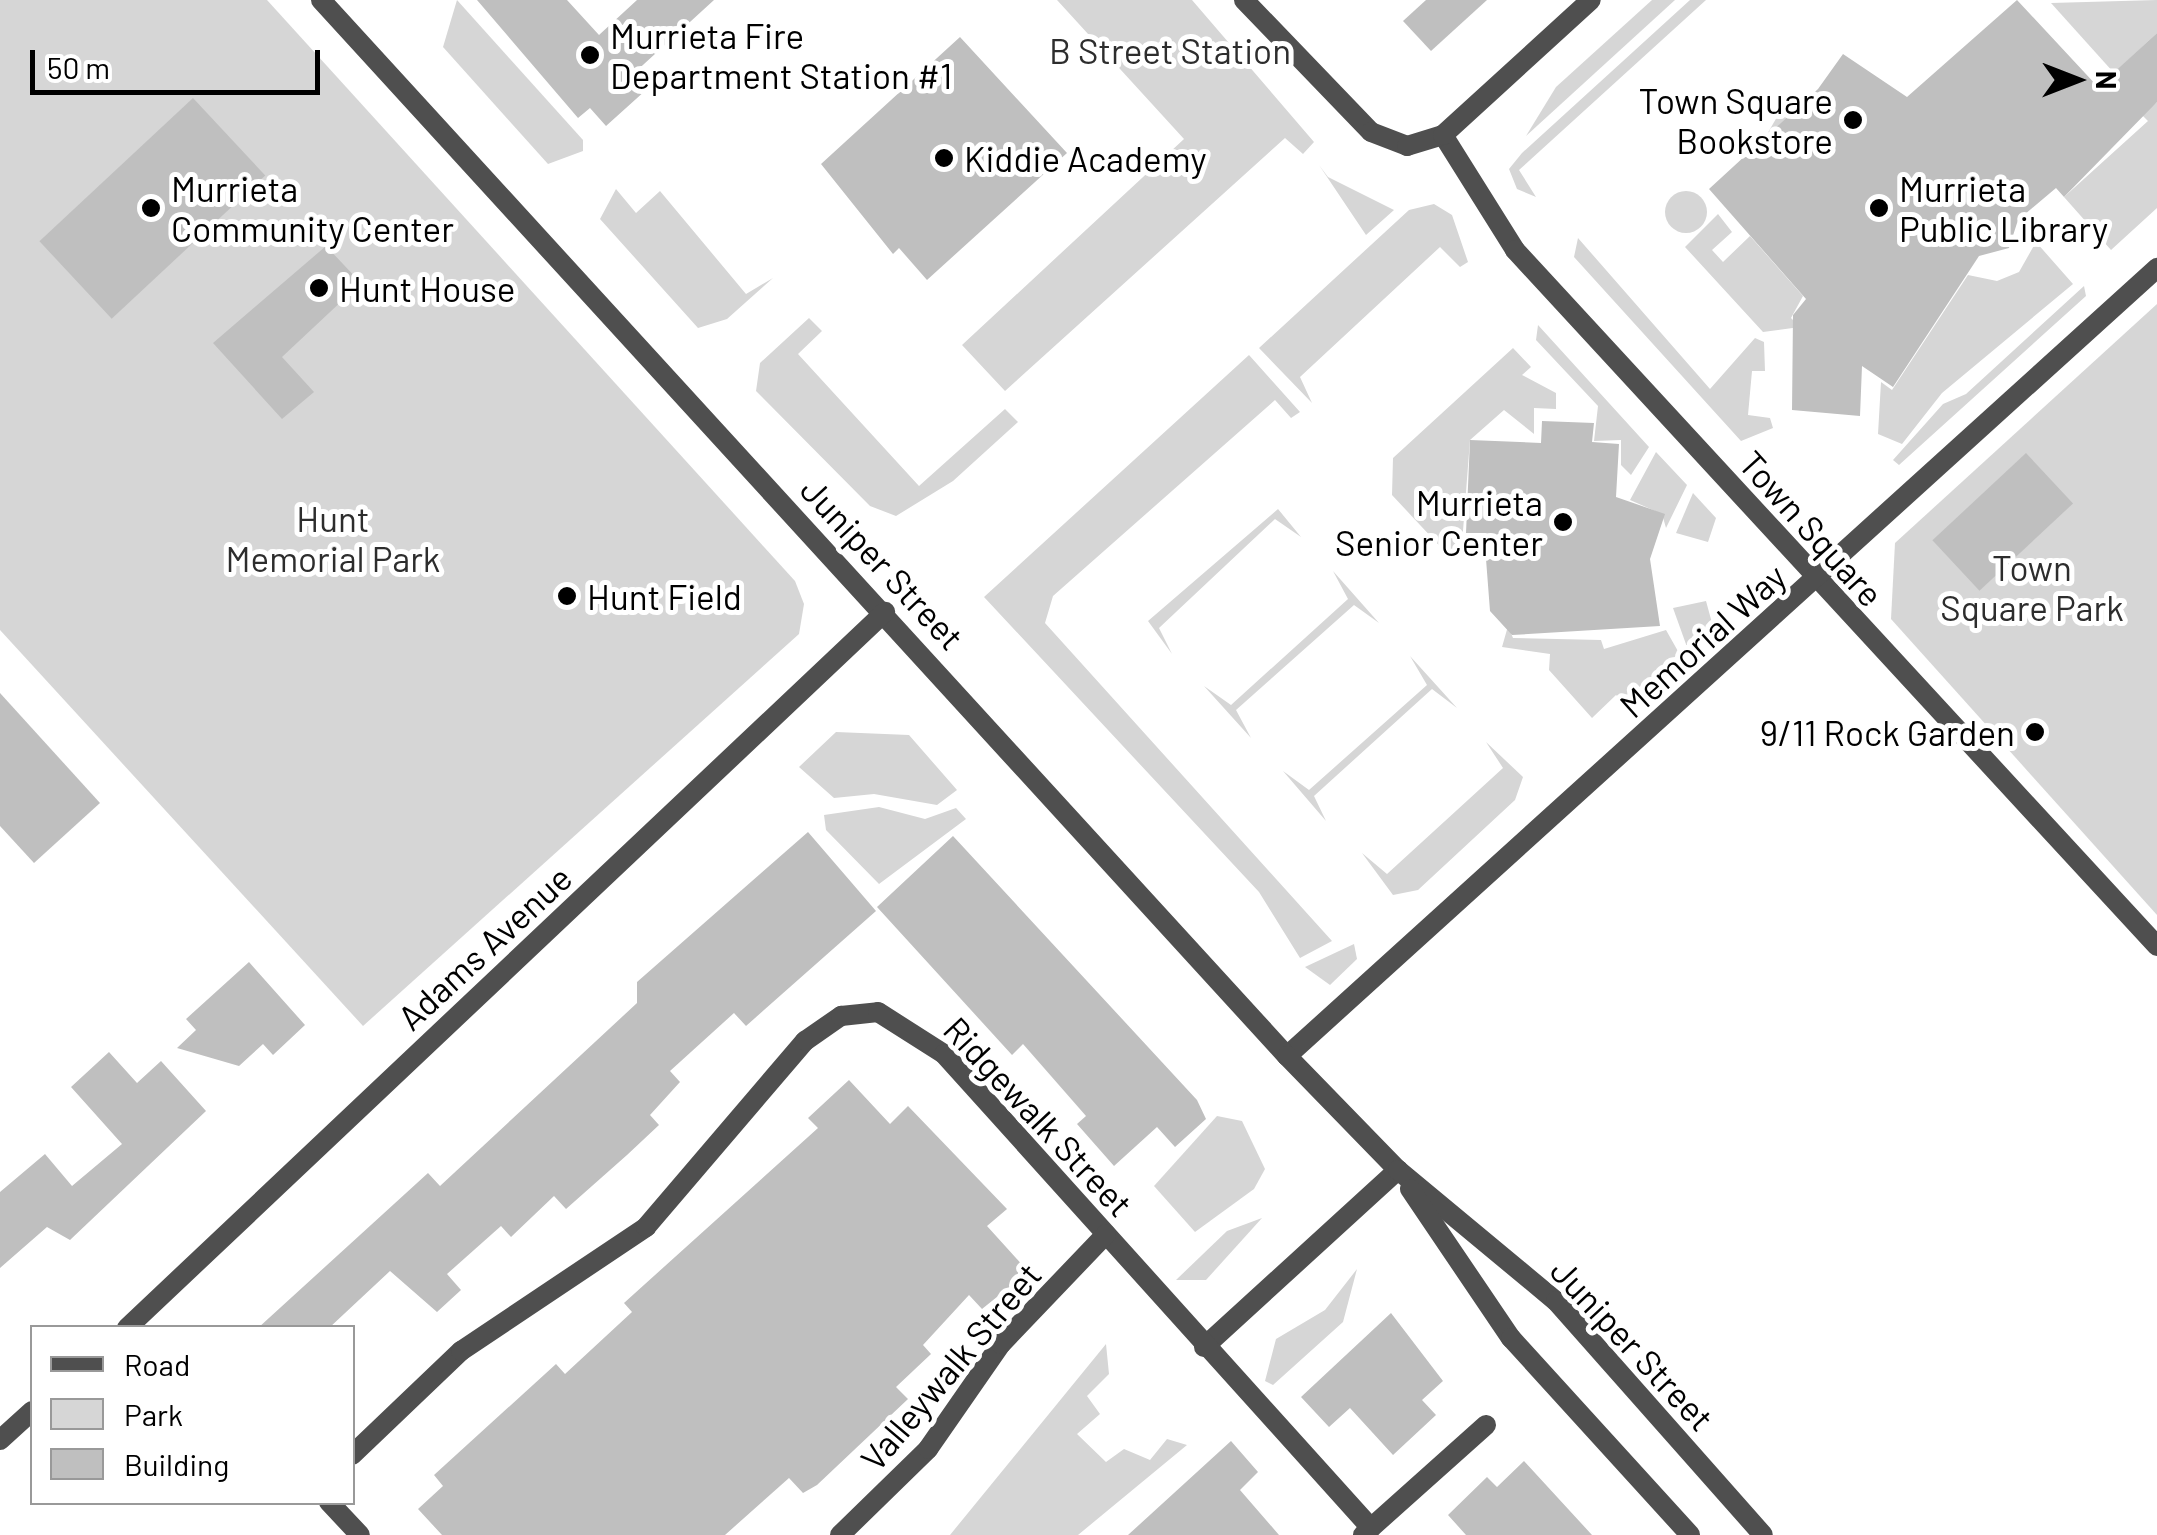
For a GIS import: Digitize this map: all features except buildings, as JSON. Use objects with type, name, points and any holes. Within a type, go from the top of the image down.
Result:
[{"type":"street","name":"Juniper Street","points":[[321,0],[885,612],[1287,1056],[1398,1170],[1556,1301],[1763,1535]]},
{"type":"street","points":[[1244,0],[1371,132],[1407,146],[1443,135],[1591,0]]},
{"type":"street","name":"Town Square","points":[[1443,135],[1515,250],[2157,946]]},
{"type":"street","name":"Memorial Way","points":[[1287,1056],[1817,581],[2157,268]]},
{"type":"street","name":"Adams Avenue","points":[[130,1325],[885,612]]},
{"type":"street","name":"Ridgewalk Street","points":[[355,1452],[461,1351],[646,1227],[762,1081],[841,1016],[878,1012],[944,1054],[1367,1532]]},
{"type":"street","name":"Juniper Street","points":[[1398,1170],[1511,1338],[1690,1535]]},
{"type":"street","points":[[1204,1347],[1398,1170]]},
{"type":"street","name":"Valleywalk Street","points":[[840,1535],[928,1449],[1002,1344],[1106,1234]]},
{"type":"street","points":[[0,1440],[30,1413]]},
{"type":"street","points":[[1367,1532],[1486,1425]]},
{"type":"street","points":[[333,1505],[360,1535]]},
{"type":"green space","name":"Hunt Memorial Park","points":[[0,0],[267,0],[795,581],[804,604],[799,634],[363,1026],[0,630]]},
{"type":"green space","points":[[457,0],[583,140],[583,151],[548,164],[443,47]]},
{"type":"green space","name":"B Street Station","points":[[1057,0],[1192,0],[1314,142],[1303,154],[1285,138],[1005,391],[962,345],[1184,139]]},
{"type":"green space","points":[[1652,0],[1675,0],[1526,136],[1556,87]]},
{"type":"green space","points":[[1690,0],[1706,0],[1519,170],[1536,197],[1517,189],[1509,169],[1522,153]]},
{"type":"green space","points":[[2157,0],[2157,33],[2114,73],[2051,3]]},
{"type":"green space","points":[[1788,98],[1800,105],[1740,209],[1728,202]]},
{"type":"green space","points":[[2157,102],[2157,208],[2111,250],[2064,197],[2148,121],[2142,115]]},
{"type":"green space","points":[[1319,165],[1328,177],[1394,210],[1366,235]]},
{"type":"green space","points":[[616,189],[636,213],[660,191],[746,294],[773,278],[727,319],[698,328],[600,219]]},
{"type":"green space","points":[[1686,191],[1701,197],[1707,212],[1701,227],[1686,233],[1671,227],[1665,212],[1671,197]]},
{"type":"green space","points":[[1434,204],[1452,215],[1468,262],[1460,267],[1440,247],[1300,377],[1312,403],[1259,348],[1409,210]]},
{"type":"green space","points":[[1718,214],[1732,232],[1712,250],[1723,262],[1750,236],[1803,296],[1791,318],[1800,327],[1763,332],[1685,247]]},
{"type":"green space","points":[[1578,238],[1710,389],[1755,338],[1764,342],[1765,371],[1752,371],[1748,415],[1770,418],[1773,428],[1741,441],[1574,257]]},
{"type":"green space","points":[[2036,242],[2073,284],[1942,393],[1902,444],[1878,434],[1881,382],[1892,390],[1968,275],[1997,281],[2019,272]]},
{"type":"green space","points":[[2084,286],[2086,296],[1899,465],[1893,460],[1943,404],[1966,394]]},
{"type":"green space","name":"Town Square Park","points":[[2157,304],[2157,915],[1891,619],[1895,543]]},
{"type":"green space","points":[[809,318],[822,331],[798,354],[919,486],[1005,409],[1018,422],[953,481],[896,516],[870,506],[756,391],[760,363]]},
{"type":"green space","points":[[1538,325],[1649,447],[1631,475],[1621,465],[1621,440],[1594,441],[1598,406],[1536,340]]},
{"type":"green space","points":[[1513,348],[1531,367],[1522,375],[1556,393],[1556,409],[1534,408],[1534,434],[1504,410],[1470,440],[1461,557],[1449,556],[1392,495],[1393,458]]},
{"type":"green space","points":[[1249,355],[1300,412],[1291,418],[1275,400],[1053,596],[1045,623],[1332,941],[1300,958],[1259,892],[984,597]]},
{"type":"green space","points":[[1656,452],[1687,485],[1666,528],[1662,514],[1630,500]]},
{"type":"green space","points":[[1693,493],[1716,518],[1708,542],[1676,533]]},
{"type":"green space","points":[[1278,509],[1301,537],[1275,519],[1159,628],[1172,654],[1148,621]]},
{"type":"green space","points":[[1333,571],[1379,623],[1354,605],[1236,710],[1251,738],[1204,686],[1231,705],[1348,599]]},
{"type":"green space","points":[[1706,601],[1712,623],[1687,647],[1673,608]]},
{"type":"green space","points":[[1508,626],[1513,638],[1601,640],[1604,649],[1666,630],[1679,653],[1625,703],[1616,695],[1592,718],[1549,670],[1550,654],[1502,647]]},
{"type":"green space","points":[[1410,656],[1457,708],[1432,689],[1314,796],[1326,821],[1283,771],[1309,790],[1427,685]]},
{"type":"green space","points":[[836,732],[909,735],[957,790],[937,805],[874,794],[834,798],[799,767]]},
{"type":"green space","points":[[1486,742],[1523,777],[1515,800],[1418,890],[1393,895],[1362,853],[1387,874],[1503,768]]},
{"type":"green space","points":[[879,807],[925,819],[956,808],[966,819],[879,884],[826,830],[824,815]]},
{"type":"green space","points":[[1354,944],[1357,959],[1330,985],[1305,967]]},
{"type":"green space","points":[[1217,1116],[1242,1121],[1265,1169],[1254,1189],[1195,1232],[1154,1186]]},
{"type":"green space","points":[[1262,1218],[1206,1280],[1176,1280],[1227,1231]]},
{"type":"green space","points":[[1357,1269],[1343,1322],[1273,1385],[1265,1381],[1276,1339],[1325,1310]]},
{"type":"green space","points":[[1106,1344],[1109,1374],[1087,1396],[1100,1414],[1077,1434],[1106,1462],[1124,1449],[1150,1460],[1167,1439],[1187,1445],[1078,1535],[950,1535]]},
{"type":"place","name":"Murrieta Fire Department Station #1","points":[[590,55]]},
{"type":"place","name":"Town Square Bookstore","points":[[1853,120]]},
{"type":"place","name":"Kiddie Academy","points":[[944,158]]},
{"type":"place","name":"Murrieta Community Center","points":[[151,208]]},
{"type":"place","name":"Murrieta Public Library","points":[[1879,208]]},
{"type":"place","name":"Hunt House","points":[[319,288]]},
{"type":"place","name":"Murrieta Senior Center","points":[[1563,522]]},
{"type":"place","name":"Hunt Field","points":[[567,596]]},
{"type":"place","name":"9/11 Rock Garden","points":[[2035,732]]}]
